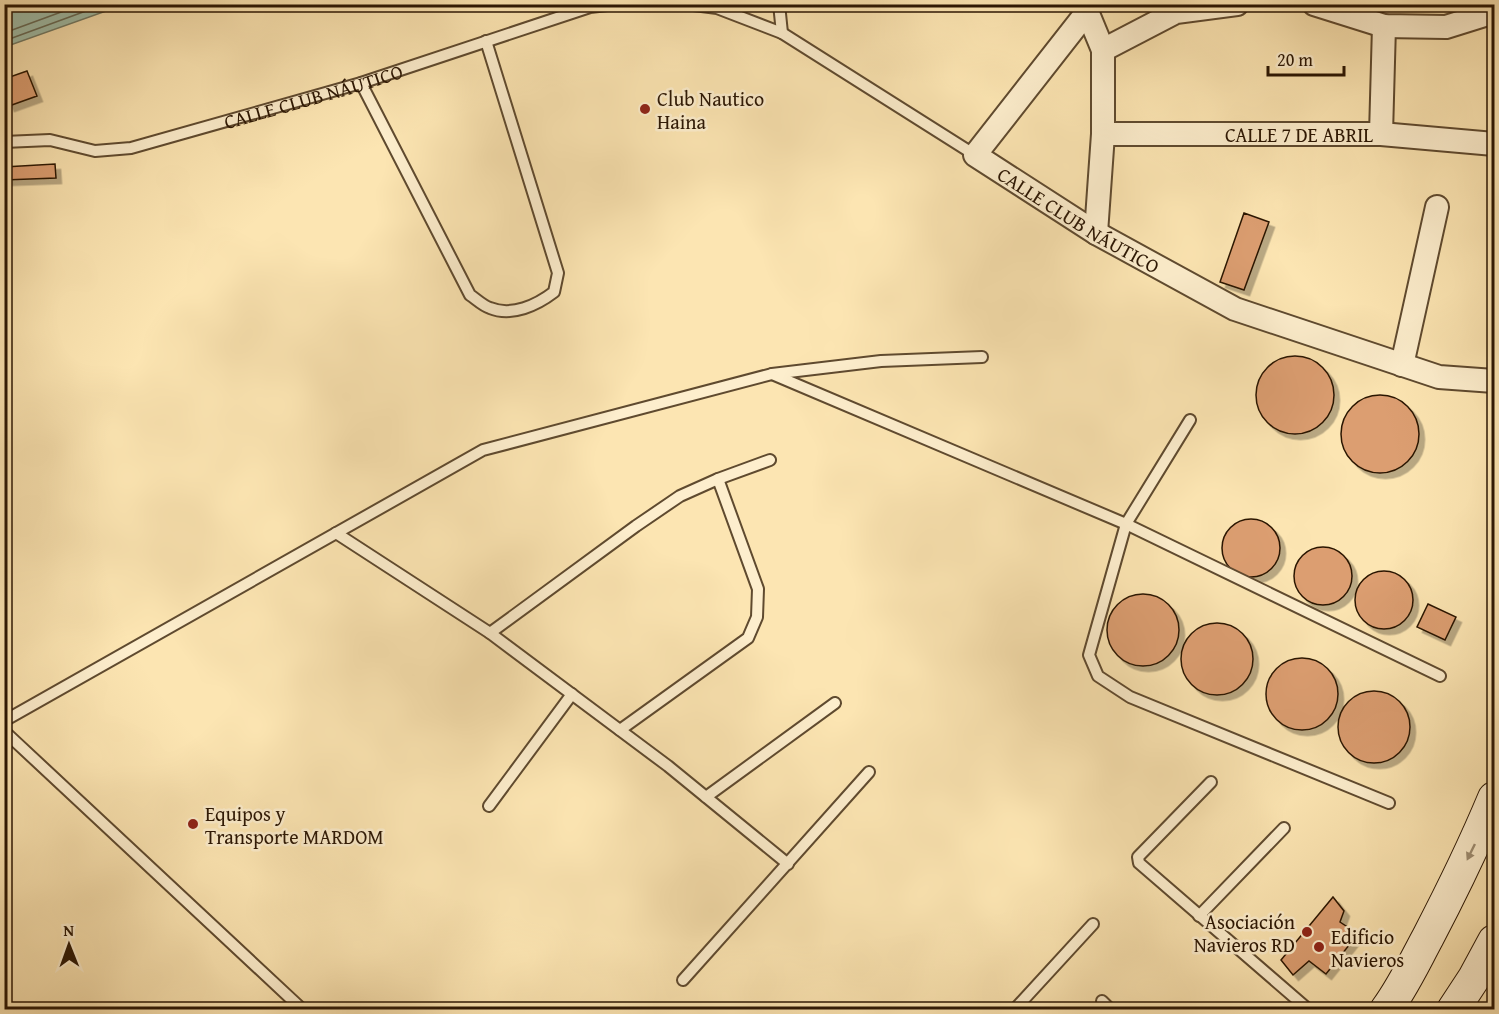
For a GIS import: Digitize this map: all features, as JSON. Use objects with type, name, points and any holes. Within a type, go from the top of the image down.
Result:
[{"type":"street","points":[[1103,50],[1176,12],[1237,4]]},
{"type":"street","points":[[1314,4],[1384,26],[1446,27],[1494,12]]},
{"type":"street","points":[[975,155],[1085,8],[1103,50],[1103,134],[1096,233]]},
{"type":"street","points":[[1382,134],[1384,26]]},
{"type":"street","name":"CALLE 7 DE ABRIL","points":[[1103,134],[1382,134],[1494,144]]},
{"type":"street","name":"CALLE CLUB NÁUTICO","points":[[975,155],[1096,233],[1235,309],[1439,377],[1494,381]]},
{"type":"street","points":[[1402,365],[1437,207]]},
{"type":"street","points":[[1386,1010],[1398,993],[1448,898],[1473,848],[1494,798]]},
{"type":"street","points":[[1454,1010],[1494,941]]},
{"type":"lane","name":"CALLE CLUB NÁUTICO","points":[[4,142],[50,140],[95,151],[131,148],[361,83],[590,7],[616,4]]},
{"type":"lane","name":"CALLE CLUB NÁUTICO","points":[[686,4],[717,8],[782,33],[975,155]]},
{"type":"lane","points":[[779,4],[782,33]]},
{"type":"lane","points":[[361,83],[470,295],[491,309],[514,311],[538,304],[554,292],[558,273],[486,40]]},
{"type":"lane","points":[[4,722],[483,450],[772,374],[881,360],[981,357]]},
{"type":"lane","points":[[772,374],[1126,524],[1440,676]]},
{"type":"lane","points":[[1190,420],[1126,524],[1089,655],[1098,676],[1130,697],[1389,803]]},
{"type":"lane","points":[[490,633],[680,496],[770,460]]},
{"type":"lane","points":[[620,730],[748,638],[757,617],[758,589],[718,479]]},
{"type":"lane","points":[[336,533],[490,633],[620,730],[788,864]]},
{"type":"lane","points":[[489,806],[572,694]]},
{"type":"lane","points":[[706,797],[835,703]]},
{"type":"lane","points":[[4,731],[303,1010]]},
{"type":"lane","points":[[683,980],[869,772]]},
{"type":"lane","points":[[1211,782],[1138,857],[1139,863],[1309,1010]]},
{"type":"lane","points":[[1199,916],[1284,828]]},
{"type":"lane","points":[[1014,1010],[1093,924]]},
{"type":"lane","points":[[1102,1001],[1111,1010]]},
{"type":"water","points":[[5,4],[123,4],[123,5],[5,47]]},
{"type":"building","points":[[27,71],[37,96],[9,106],[4,95],[4,79]]},
{"type":"building","points":[[55,164],[56,178],[4,180],[4,167]]},
{"type":"building","points":[[1244,213],[1269,222],[1244,290],[1220,282]]},
{"type":"building","points":[[1295,356],[1310,359],[1323,367],[1331,380],[1334,395],[1331,410],[1323,423],[1310,431],[1295,434],[1280,431],[1267,423],[1259,410],[1256,395],[1259,380],[1267,367],[1280,359]]},
{"type":"building","points":[[1380,395],[1395,398],[1408,406],[1416,419],[1419,434],[1416,449],[1408,462],[1395,470],[1380,473],[1365,470],[1352,462],[1344,449],[1341,434],[1344,419],[1352,406],[1365,398]]},
{"type":"building","points":[[1251,519],[1262,521],[1275,532],[1280,548],[1278,559],[1267,572],[1251,577],[1240,575],[1227,564],[1222,548],[1224,537],[1235,524]]},
{"type":"building","points":[[1323,547],[1334,549],[1347,560],[1352,576],[1350,587],[1339,600],[1323,605],[1312,603],[1299,592],[1294,576],[1296,565],[1307,552]]},
{"type":"building","points":[[1384,571],[1395,573],[1408,584],[1413,600],[1411,611],[1400,624],[1384,629],[1373,627],[1360,616],[1355,600],[1357,589],[1368,576]]},
{"type":"building","points":[[1143,594],[1163,600],[1173,610],[1179,630],[1173,650],[1163,660],[1143,666],[1123,660],[1113,650],[1107,630],[1113,610],[1123,600]]},
{"type":"building","points":[[1428,604],[1456,617],[1445,640],[1417,627]]},
{"type":"building","points":[[1217,623],[1237,629],[1247,639],[1253,659],[1247,679],[1237,689],[1217,695],[1197,689],[1187,679],[1181,659],[1187,639],[1197,629]]},
{"type":"building","points":[[1302,658],[1322,664],[1332,674],[1338,694],[1332,714],[1322,724],[1302,730],[1282,724],[1272,714],[1266,694],[1272,674],[1282,664]]},
{"type":"building","points":[[1374,691],[1394,697],[1404,707],[1410,727],[1404,747],[1394,757],[1374,763],[1354,757],[1344,747],[1338,727],[1344,707],[1354,697]]},
{"type":"building","name":"Edificio Navieros","points":[[1333,897],[1344,911],[1340,922],[1358,934],[1326,974],[1309,961],[1293,975],[1281,960]]},
{"type":"place","name":"Club Nautico Haina","points":[[645,109]]},
{"type":"place","name":"Equipos y Transporte MARDOM","points":[[193,824]]},
{"type":"place","name":"Asociación Navieros RD","points":[[1307,932]]},
{"type":"place","name":"Edificio Navieros","points":[[1319,947]]}]
